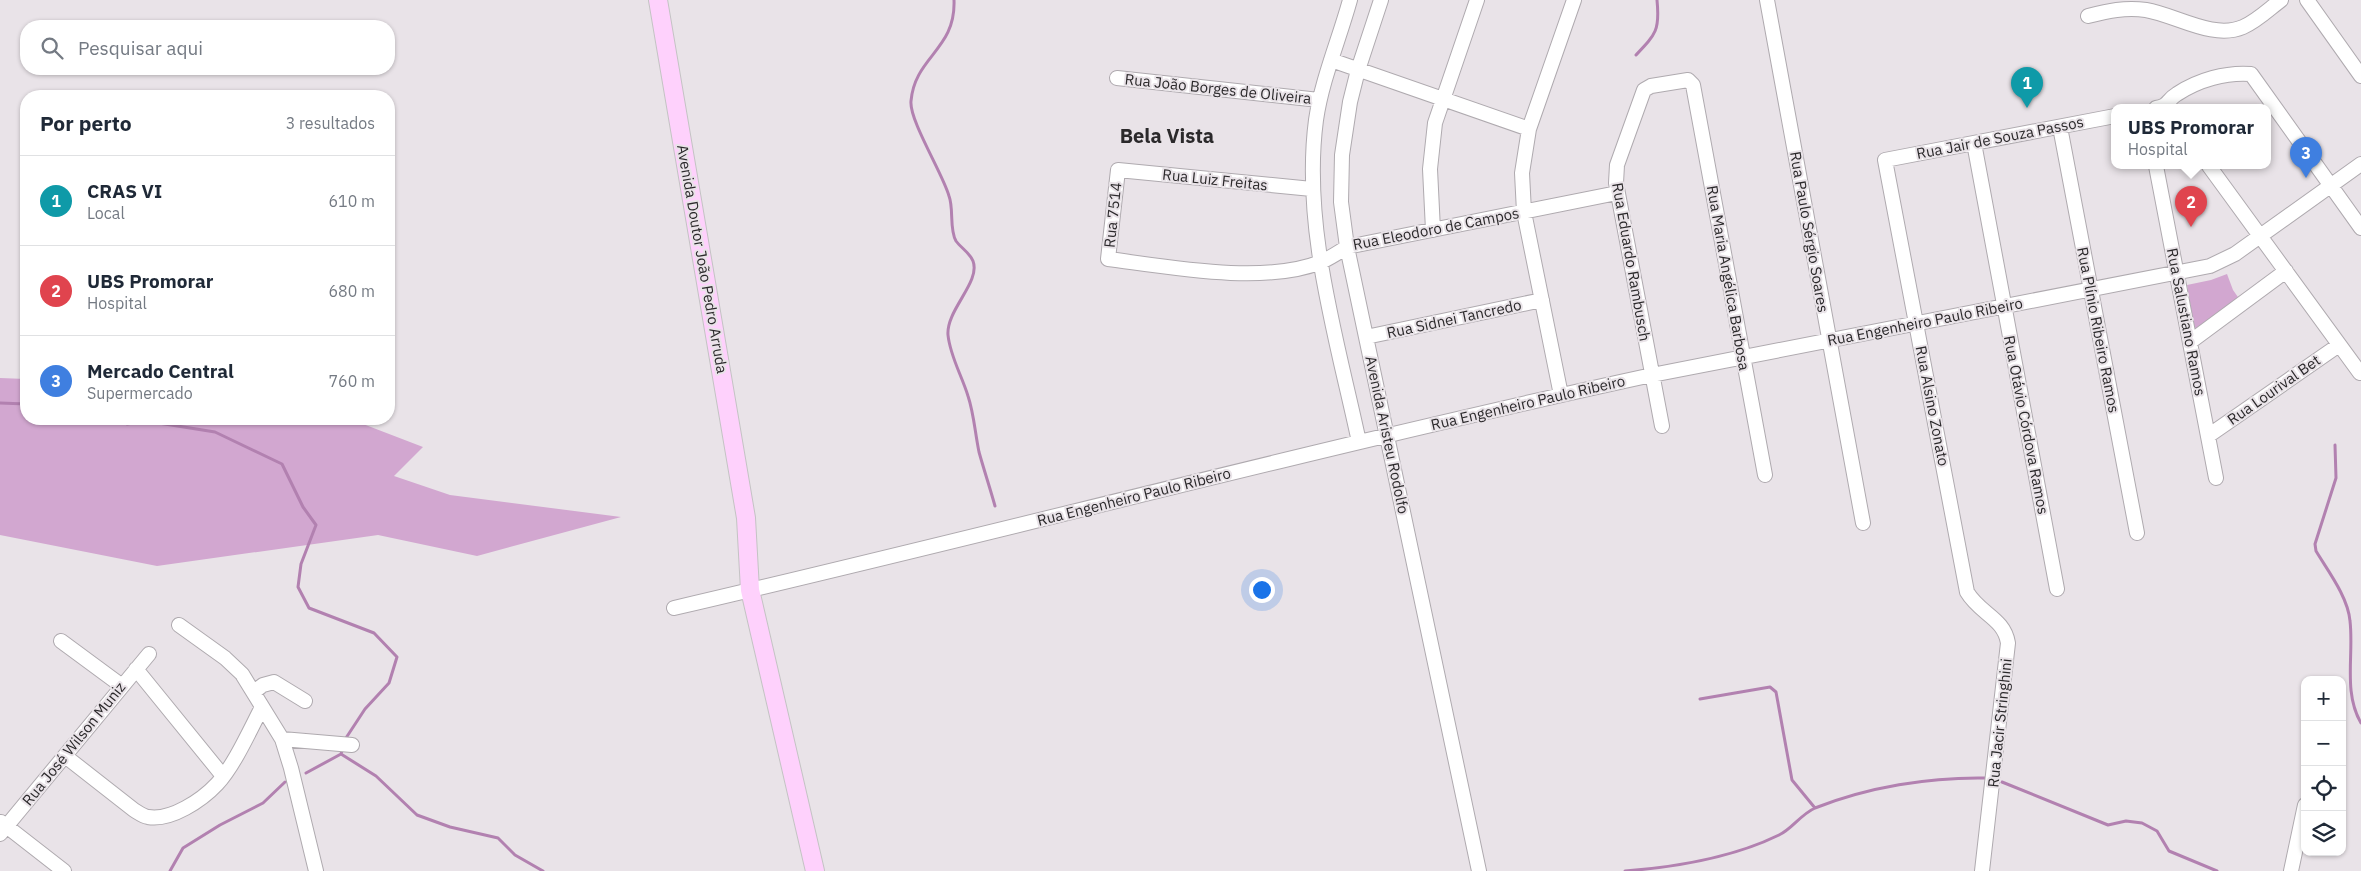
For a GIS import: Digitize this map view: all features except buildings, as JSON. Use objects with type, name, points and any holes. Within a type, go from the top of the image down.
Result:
[{"type":"main road","name":"Avenida Doutor João Pedro Arruda","points":[[658,0],[746,518],[757,566],[756,579],[750,590]]},
{"type":"main road","points":[[750,590],[759,596],[758,624],[815,871]]},
{"type":"street","name":"Avenida Aristeu Rodolfo","points":[[1350,0],[1319,100],[1312,150],[1312,189],[1321,262],[1359,442]]},
{"type":"street","name":"Avenida Aristeu Rodolfo","points":[[1381,0],[1358,70],[1345,131],[1340,180],[1347,247],[1479,871]]},
{"type":"street","points":[[1433,230],[1430,197],[1431,146],[1442,99],[1477,0]]},
{"type":"street","points":[[1561,395],[1524,212],[1522,174],[1529,129],[1574,0]]},
{"type":"street","name":"Rua Paulo Sérgio Soares","points":[[1767,0],[1863,523]]},
{"type":"street","points":[[2088,16],[2116,9],[2132,8],[2164,14],[2205,28],[2234,30],[2254,22],[2281,0]]},
{"type":"street","points":[[2307,0],[2361,76]]},
{"type":"street","points":[[1331,60],[1529,129]]},
{"type":"street","points":[[2167,104],[2177,94],[2206,80],[2227,75],[2251,74],[2361,228]]},
{"type":"street","name":"Rua João Borges de Oliveira","points":[[1117,78],[1319,100]]},
{"type":"street","name":"Rua Eduardo Rambusch","points":[[1662,426],[1615,174],[1644,90],[1651,86],[1686,80],[1691,81]]},
{"type":"street","name":"Rua Maria Angélica Barbosa","points":[[1691,81],[1765,475]]},
{"type":"street","name":"Rua Jair de Souza Passos","points":[[1885,160],[2111,117]]},
{"type":"street","name":"Rua Plínio Ribeiro Ramos","points":[[2060,127],[2137,533]]},
{"type":"street","name":"Rua Otávio Córdova Ramos","points":[[1974,143],[2057,589]]},
{"type":"street","name":"Rua Alsino Zonato","points":[[1885,160],[1968,592]]},
{"type":"street","name":"Rua Engenheiro Paulo Ribeiro","points":[[674,608],[1387,435],[1561,395],[1652,375],[2176,273],[2222,261],[2361,164]]},
{"type":"street","name":"Rua Salustiano Ramos","points":[[2157,169],[2216,478]]},
{"type":"street","points":[[2211,169],[2360,373]]},
{"type":"street","name":"Rua Luiz Freitas","points":[[1118,170],[1312,189]]},
{"type":"street","name":"Rua 7514","points":[[1108,259],[1118,170]]},
{"type":"street","name":"Rua Eleodoro de Campos","points":[[1108,259],[1211,272],[1240,273],[1293,268],[1321,262],[1347,247],[1618,193]]},
{"type":"street","points":[[2190,342],[2286,271]]},
{"type":"street","name":"Rua Sidnei Tancredo","points":[[1366,338],[1542,300]]},
{"type":"street","name":"Rua Lourival Bet","points":[[2208,436],[2339,344]]},
{"type":"street","name":"Rua Jacir Stringhini","points":[[1968,592],[1976,604],[2004,626],[2008,643],[1982,871]]},
{"type":"street","points":[[179,625],[226,658],[242,674],[255,691],[262,707],[282,739],[316,871]]},
{"type":"street","points":[[61,642],[122,686]]},
{"type":"street","name":"Rua José Wilson Muniz","points":[[2,827],[65,756],[148,654]]},
{"type":"street","points":[[136,669],[223,776]]},
{"type":"street","points":[[255,691],[263,685],[274,682],[305,701]]},
{"type":"street","points":[[65,756],[146,817],[158,818],[195,802],[212,788],[223,776],[262,707]]},
{"type":"street","points":[[282,739],[352,745]]},
{"type":"street","points":[[2291,871],[2304,811]]},
{"type":"street","points":[[2,827],[64,871]]},
{"type":"shaded area","points":[[2227,274],[2233,290],[2240,300],[2195,332],[2187,285],[2211,280]]},
{"type":"shaded area","points":[[0,378],[20,379],[20,425],[366,425],[423,447],[394,476],[450,495],[621,517],[477,556],[378,535],[157,566],[0,535]]},
{"type":"waterway","points":[[954,0],[953,17],[949,31],[920,73],[914,86],[911,101],[915,121],[946,186],[951,207],[954,236],[973,261],[972,278],[952,316],[948,335],[956,366],[966,388],[979,452],[995,506]]},
{"type":"waterway","points":[[1636,55],[1655,31],[1658,18],[1657,0]]},
{"type":"waterway","points":[[0,403],[20,404]]},
{"type":"waterway","points":[[171,425],[215,432],[282,464],[303,507],[316,525],[301,564],[298,587],[309,608],[374,633],[397,657],[389,683],[365,709],[344,741]]},
{"type":"waterway","points":[[2335,445],[2336,478],[2315,544],[2316,551],[2337,584],[2346,603],[2351,634],[2350,673],[2352,699],[2361,723]]},
{"type":"waterway","points":[[1700,699],[1770,687],[1776,692],[1792,780],[1815,808]]},
{"type":"waterway","points":[[306,773],[341,754],[343,747]]},
{"type":"waterway","points":[[341,754],[376,776],[417,815],[450,827],[498,838],[515,855],[543,871]]},
{"type":"waterway","points":[[1625,871],[1684,864],[1742,850],[1779,835],[1815,808],[1856,794],[1899,785],[1943,779],[1986,778]]},
{"type":"waterway","points":[[170,871],[183,848],[220,825],[263,803],[285,782]]},
{"type":"waterway","points":[[2002,782],[2108,825],[2126,821],[2142,823],[2157,831],[2169,851],[2217,871]]},
{"type":"place","name":"CRAS VI","points":[[2027,108]]},
{"type":"place","name":"Mercado Central","points":[[2306,178]]},
{"type":"place","name":"UBS Promorar","points":[[2191,227]]},
{"type":"district","name":"Bela Vista","points":[[1167,136]]}]
